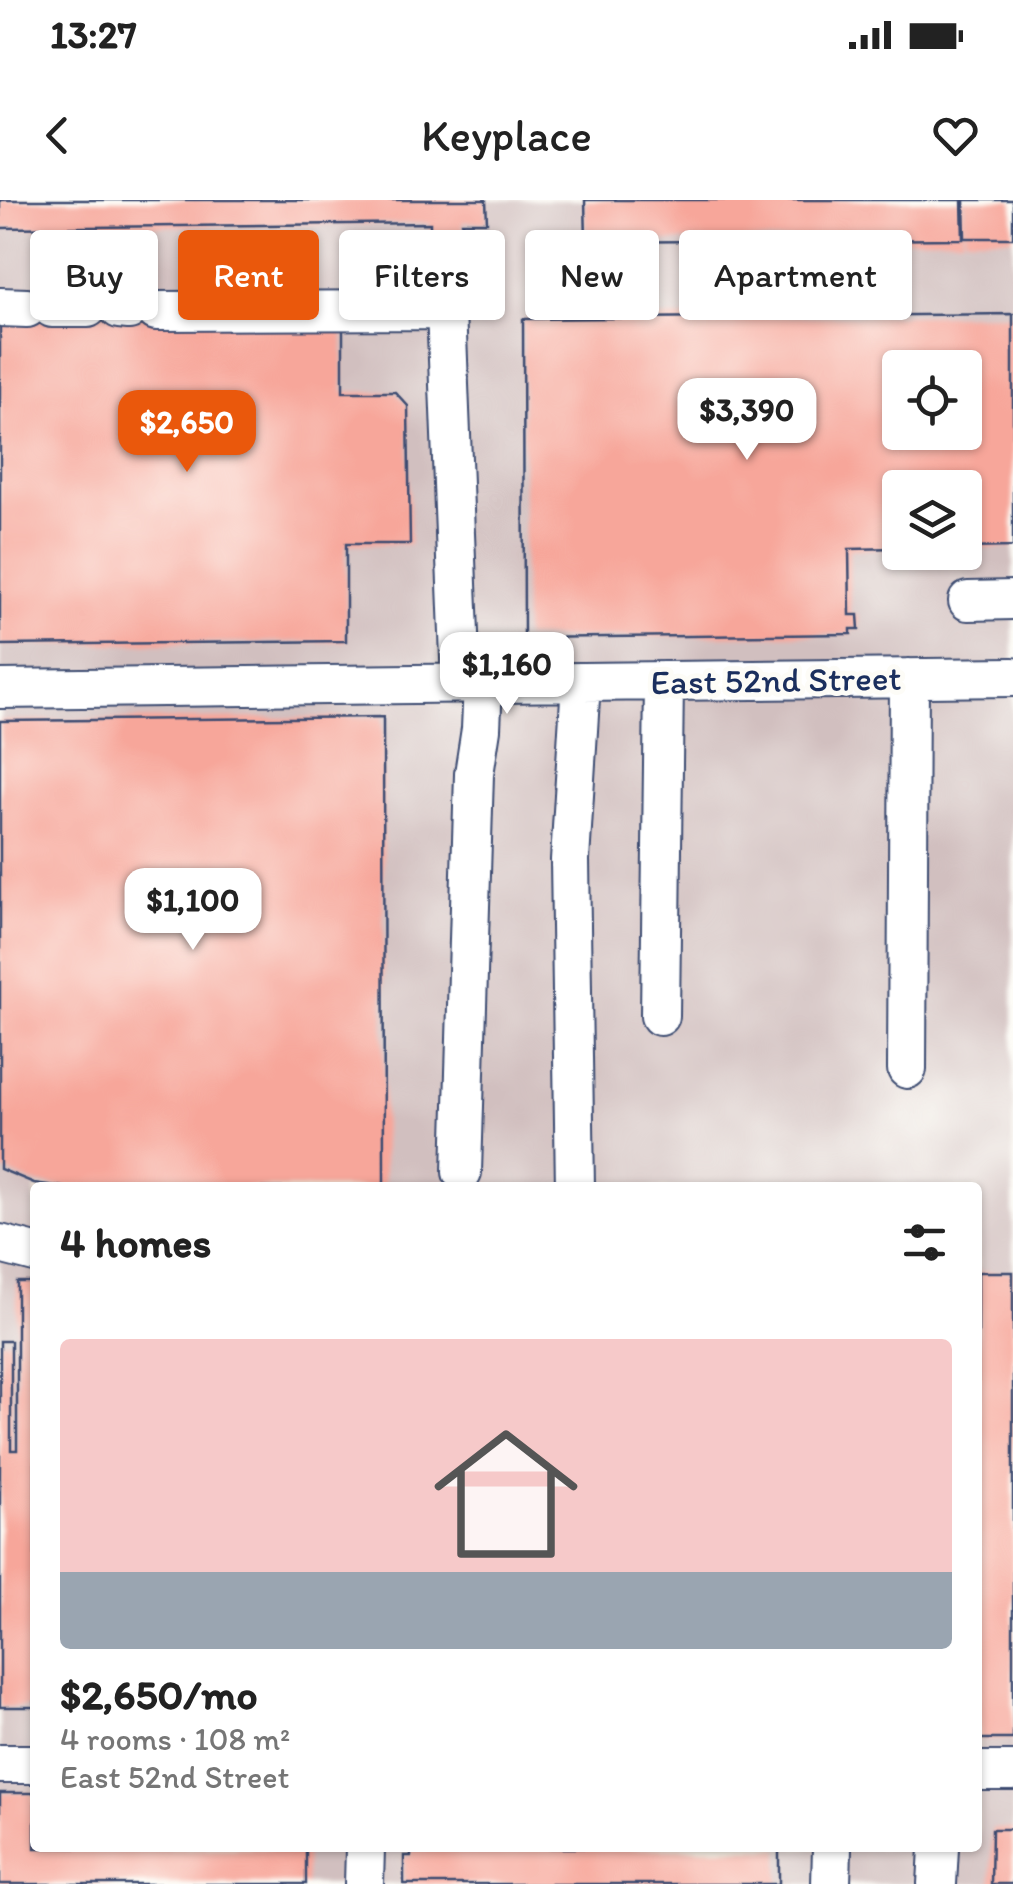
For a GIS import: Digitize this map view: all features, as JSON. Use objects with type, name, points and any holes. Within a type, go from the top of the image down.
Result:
[{"type":"street","points":[[158,309],[446,310],[472,684],[481,729],[474,774],[462,1172]]},
{"type":"street","points":[[968,601],[1013,600]]},
{"type":"street","name":"East 52nd Street","points":[[0,689],[1013,677]]},
{"type":"street","points":[[906,1070],[909,678]]},
{"type":"street","points":[[660,1016],[664,681]]},
{"type":"street","points":[[575,1182],[570,860],[581,682]]},
{"type":"street","points":[[0,1244],[30,1251]]},
{"type":"street","points":[[0,1764],[30,1764]]},
{"type":"street","points":[[982,1771],[1013,1771]]},
{"type":"street","points":[[364,1884],[365,1852]]},
{"type":"street","points":[[831,1884],[832,1852]]},
{"type":"street","points":[[937,1884],[938,1852]]},
{"type":"shaded area","points":[[0,200],[1013,200],[1013,1884],[0,1884]]},
{"type":"building","points":[[0,200],[486,200],[487,222],[462,222],[463,230],[430,230],[430,223],[0,228]]},
{"type":"building","points":[[585,200],[962,200],[963,239],[912,239],[912,230],[679,230],[679,241],[659,241],[659,230],[586,230]]},
{"type":"building","points":[[964,200],[1013,200],[1013,238],[965,238]]},
{"type":"building","points":[[158,301],[178,303],[178,320],[319,320],[319,317],[343,320],[343,392],[395,392],[408,406],[410,544],[346,544],[346,641],[0,645],[0,323],[30,307],[30,320],[158,320]]},
{"type":"building","points":[[1013,314],[1013,547],[982,548],[982,470],[882,470],[882,548],[849,549],[850,615],[858,615],[859,629],[851,629],[851,634],[524,638],[523,319],[912,320],[912,315]]},
{"type":"building","points":[[383,717],[384,1182],[32,1182],[0,1169],[0,721]]},
{"type":"building","points":[[982,1272],[1013,1272],[1013,1739],[982,1739]]},
{"type":"building","points":[[17,1282],[30,1282],[30,1707],[0,1707],[0,1341],[11,1341],[11,1450],[17,1450]]},
{"type":"building","points":[[0,1793],[30,1793],[30,1852],[306,1852],[306,1884],[0,1884]]},
{"type":"building","points":[[992,1829],[1013,1829],[1013,1884],[991,1884]]},
{"type":"building","points":[[411,1852],[779,1852],[779,1884],[404,1884],[404,1856],[411,1856]]}]
